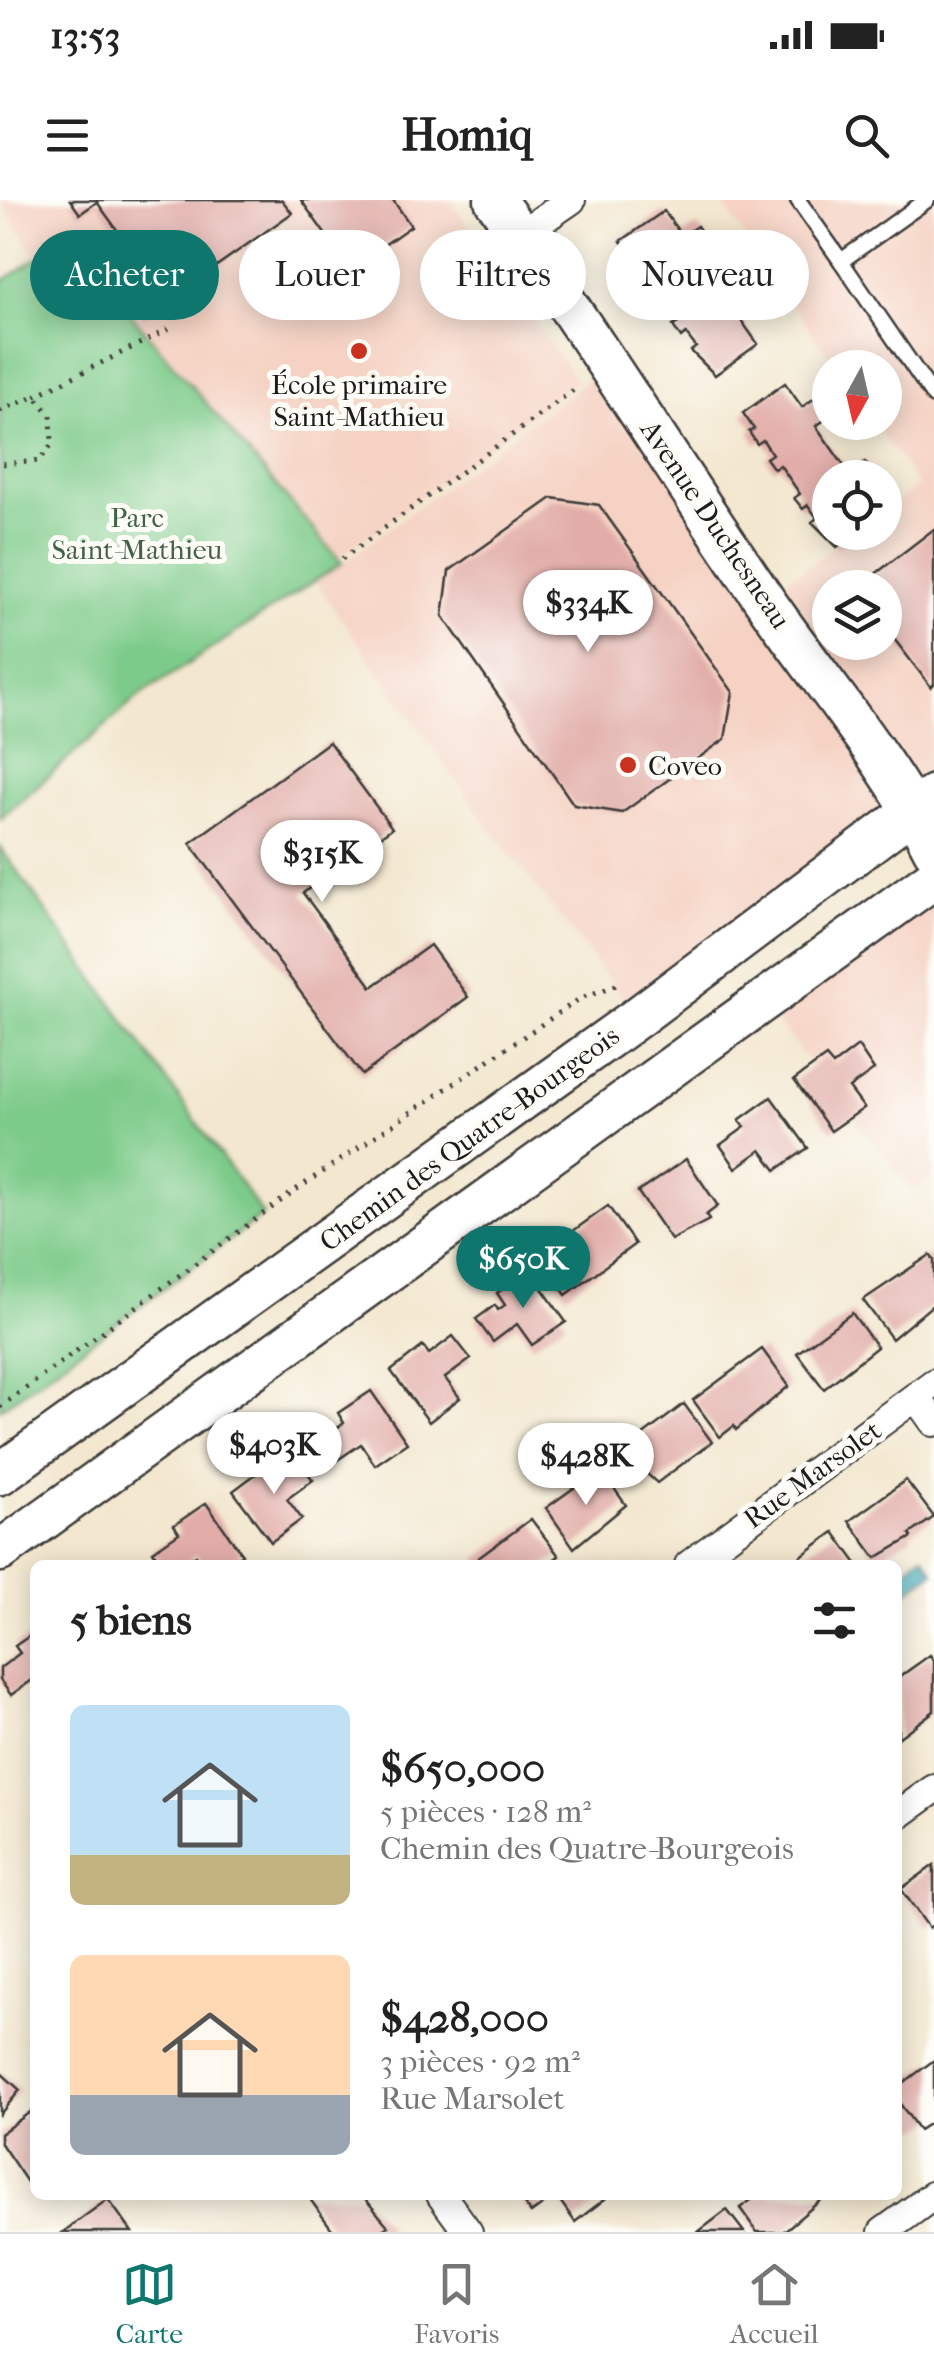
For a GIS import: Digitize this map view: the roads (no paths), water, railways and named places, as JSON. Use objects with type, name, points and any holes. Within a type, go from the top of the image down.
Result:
[{"type":"main road","name":"Avenue Duchesneau","points":[[495,200],[516,230]]},
{"type":"main road","name":"Avenue Duchesneau","points":[[580,320],[763,598],[923,802],[934,850]]},
{"type":"main road","name":"Chemin des Quatre-Bourgeois","points":[[0,1474],[638,1017],[923,802]]},
{"type":"main road","points":[[0,1552],[934,878]]},
{"type":"street","points":[[527,230],[571,200]]},
{"type":"street","points":[[925,1390],[934,1422]]},
{"type":"street","name":"Rue Marsolet","points":[[696,1560],[925,1390]]},
{"type":"street","points":[[902,1812],[934,1789]]},
{"type":"street","points":[[883,2232],[934,2194]]},
{"type":"street","points":[[445,2200],[468,2232]]},
{"type":"lane","points":[[798,200],[934,398]]},
{"type":"lane","points":[[842,261],[926,200]]},
{"type":"water","points":[[923,1555],[934,1572],[903,1595],[902,1571]]},
{"type":"place","name":"École primaire Saint-Mathieu","points":[[359,351]]},
{"type":"place","name":"Coveo","points":[[628,765]]},
{"type":"park label","name":"Parc Saint-Mathieu","points":[[137,533]]}]
